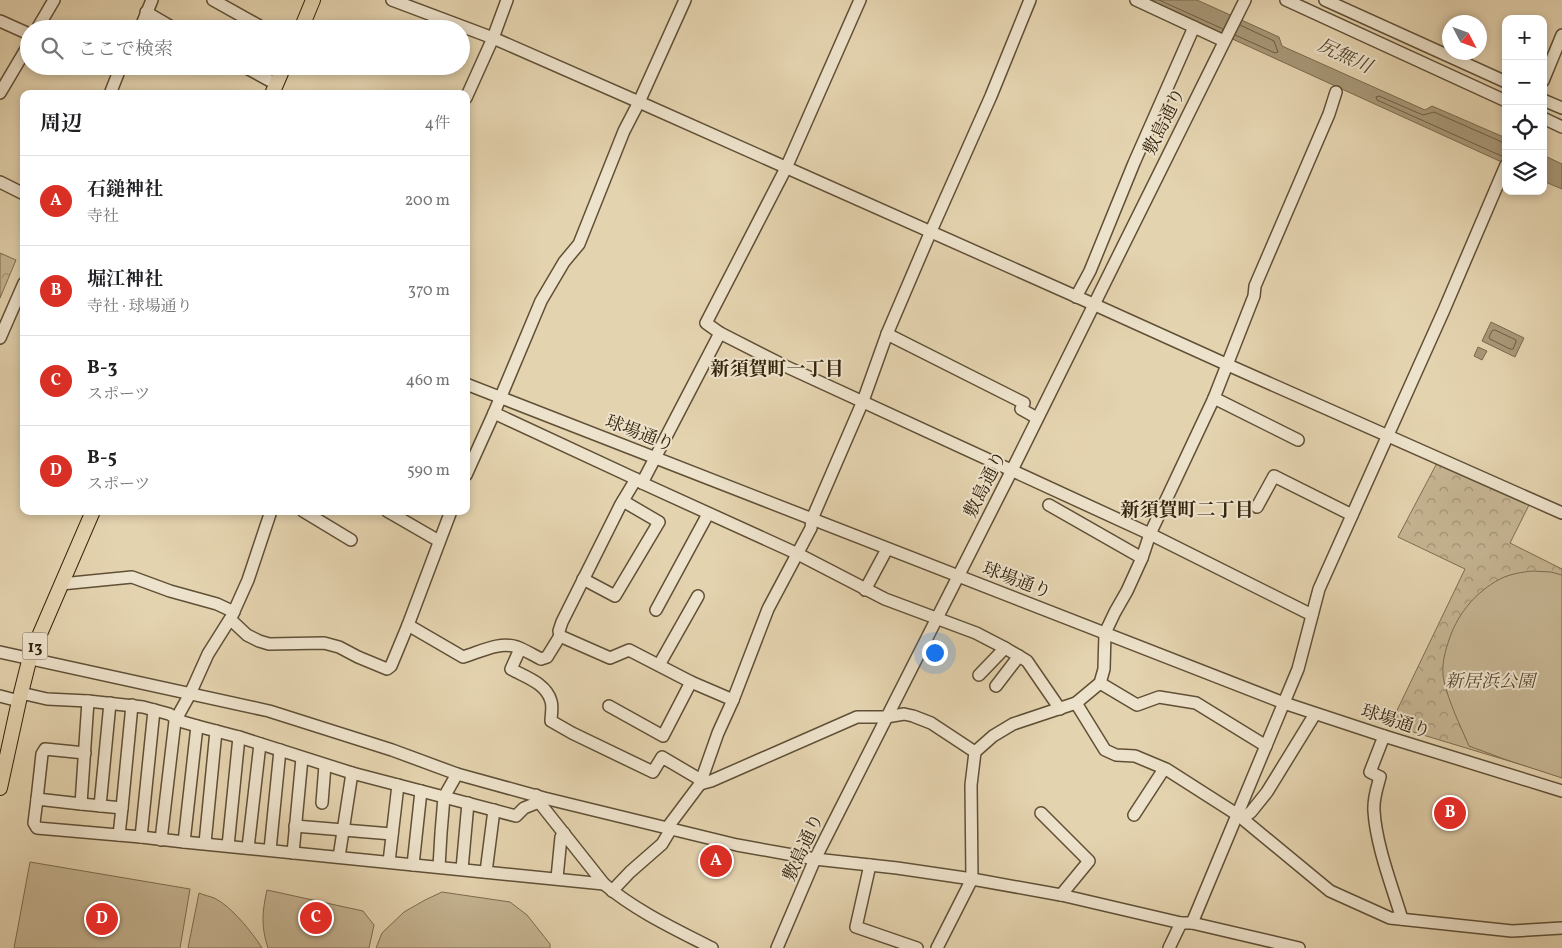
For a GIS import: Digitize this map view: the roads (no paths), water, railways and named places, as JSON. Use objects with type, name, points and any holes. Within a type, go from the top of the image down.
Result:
[{"type":"main road","points":[[305,20],[313,0]]},
{"type":"main road","points":[[274,89],[280,75]]},
{"type":"main road","name":"13","points":[[0,788],[30,658],[90,515]]},
{"type":"street","points":[[43,20],[54,0]]},
{"type":"street","points":[[143,20],[152,0]]},
{"type":"street","points":[[212,0],[249,20]]},
{"type":"street","points":[[392,0],[445,20]]},
{"type":"street","points":[[470,90],[493,38],[507,0]]},
{"type":"street","points":[[470,466],[501,398],[541,301],[564,262],[579,244],[624,131],[640,102],[685,0]]},
{"type":"street","points":[[860,0],[786,168],[706,324],[785,366],[1150,534],[1312,614]]},
{"type":"street","points":[[106,759],[45,750],[42,754],[34,823],[37,828],[557,878],[608,887],[630,872],[662,844],[669,828],[701,782],[718,732],[733,700],[768,609],[810,528],[812,518],[863,401],[887,334],[1030,0]]},
{"type":"street","points":[[1136,0],[1225,39]]},
{"type":"street","name":"敷島通り","points":[[778,948],[815,859],[1012,470],[1245,0]]},
{"type":"street","points":[[1286,0],[1452,78],[1502,99]]},
{"type":"street","points":[[1326,0],[1502,80]]},
{"type":"street","points":[[146,12],[160,20]]},
{"type":"street","points":[[0,21],[20,30]]},
{"type":"street","points":[[1076,297],[1090,271],[1134,163],[1194,27]]},
{"type":"street","points":[[470,29],[640,102],[1562,513]]},
{"type":"street","points":[[1547,71],[1562,34]]},
{"type":"street","points":[[0,93],[20,59]]},
{"type":"street","points":[[1452,78],[1462,61]]},
{"type":"street","points":[[112,90],[116,75]]},
{"type":"street","points":[[256,75],[274,89]]},
{"type":"street","points":[[937,948],[972,879],[971,785],[975,752],[993,736],[1013,724],[1076,703],[1100,683],[1104,670],[1105,632],[1127,591],[1142,558],[1150,534],[1214,398],[1254,296],[1255,286],[1329,114],[1336,92]]},
{"type":"street","points":[[1547,102],[1562,108]]},
{"type":"street","points":[[1547,120],[1562,127]]},
{"type":"street","points":[[1169,948],[1187,923],[1240,816],[1266,746],[1298,669],[1319,590],[1502,173]]},
{"type":"street","points":[[0,182],[20,192]]},
{"type":"street","points":[[0,338],[20,292]]},
{"type":"street","points":[[408,625],[463,657],[481,650],[516,646],[541,659],[547,657],[560,636],[559,631],[562,622],[623,501],[656,458],[720,333]]},
{"type":"street","points":[[887,334],[1024,403],[1021,410],[1037,418]]},
{"type":"street","name":"球場通り","points":[[470,386],[1284,703],[1562,791]]},
{"type":"street","points":[[1214,398],[1298,440]]},
{"type":"street","points":[[494,413],[708,514],[798,554],[865,590],[976,633],[1005,648],[1027,661],[1060,708]]},
{"type":"street","points":[[1257,507],[1274,476],[1352,515]]},
{"type":"street","points":[[583,579],[615,596],[659,522],[623,501]]},
{"type":"street","points":[[1049,505],[1142,558]]},
{"type":"street","points":[[656,610],[708,514]]},
{"type":"street","points":[[161,840],[175,721],[190,694],[208,654],[232,616],[248,580],[270,515]]},
{"type":"street","points":[[309,515],[351,540]]},
{"type":"street","points":[[393,515],[439,542]]},
{"type":"street","points":[[61,584],[132,577],[170,591],[217,604],[232,616],[248,635],[258,641],[269,644],[324,643],[339,647],[387,669],[391,666],[408,625],[449,515]]},
{"type":"street","points":[[865,590],[887,549]]},
{"type":"street","points":[[659,665],[698,596]]},
{"type":"street","points":[[560,636],[610,658],[629,650],[691,682],[733,700]]},
{"type":"street","points":[[520,648],[511,669],[544,688],[552,702],[551,721],[653,772],[662,757],[701,782],[711,782],[857,717],[886,717],[904,714],[931,722],[975,752]]},
{"type":"street","points":[[979,675],[1005,648]]},
{"type":"street","points":[[0,652],[269,711],[538,799],[736,845],[815,859],[972,879],[1061,895],[1299,948]]},
{"type":"street","points":[[996,686],[1020,656]]},
{"type":"street","points":[[609,706],[662,736],[691,682]]},
{"type":"street","points":[[1100,683],[1137,705],[1159,697],[1196,703],[1266,746]]},
{"type":"street","points":[[0,696],[88,701],[132,705],[154,710],[169,714],[176,719],[196,726],[239,737],[352,773],[516,816],[538,799]]},
{"type":"street","points":[[81,804],[88,701]]},
{"type":"street","points":[[100,806],[110,703]]},
{"type":"street","points":[[1076,703],[1105,750],[1116,755],[1135,756],[1164,768],[1240,816],[1330,891],[1390,918],[1512,930],[1562,928]]},
{"type":"street","points":[[119,835],[132,705]]},
{"type":"street","points":[[140,837],[154,710]]},
{"type":"street","points":[[1240,816],[1251,812],[1266,792],[1315,714]]},
{"type":"street","points":[[184,842],[196,726]]},
{"type":"street","points":[[205,843],[216,732]]},
{"type":"street","points":[[1384,736],[1370,772],[1380,777],[1374,811],[1381,849],[1402,919]]},
{"type":"street","points":[[228,846],[239,737]]},
{"type":"street","points":[[248,848],[260,744]]},
{"type":"street","points":[[270,850],[280,750]]},
{"type":"street","points":[[293,853],[302,758]]},
{"type":"street","points":[[322,803],[325,765]]},
{"type":"street","points":[[1134,815],[1164,768]]},
{"type":"street","points":[[339,857],[352,773]]},
{"type":"street","points":[[439,867],[444,797],[457,774]]},
{"type":"street","points":[[389,862],[398,785]]},
{"type":"street","points":[[413,864],[422,791]]},
{"type":"street","points":[[37,799],[122,808]]},
{"type":"street","points":[[538,799],[608,887],[648,915],[712,948]]},
{"type":"street","points":[[462,870],[468,803]]},
{"type":"street","points":[[486,872],[494,810]]},
{"type":"street","points":[[1041,814],[1089,861],[1061,895]]},
{"type":"street","points":[[296,826],[392,834]]},
{"type":"street","points":[[557,878],[561,837],[564,834]]},
{"type":"street","points":[[870,865],[856,927],[917,948]]},
{"type":"water","points":[[1147,0],[1197,0],[1279,37],[1282,46],[1425,110],[1432,106],[1502,136],[1502,162]]},
{"type":"water","points":[[1547,157],[1562,164],[1562,189],[1547,183]]},
{"type":"water","points":[[1491,322],[1524,338],[1515,357],[1482,341]]},
{"type":"water","points":[[1478,347],[1487,351],[1482,360],[1474,356]]},
{"type":"place","name":"堀江神社","points":[[1450,813]]},
{"type":"place","name":"石鎚神社","points":[[716,861]]},
{"type":"place","name":"B-3","points":[[316,918]]},
{"type":"place","name":"B-5","points":[[102,919]]},
{"type":"district","name":"新須賀町一丁目","points":[[777,368]]},
{"type":"district","name":"新須賀町二丁目","points":[[1187,509]]},
{"type":"water label","name":"尻無川","points":[[1345,55]]},
{"type":"park label","name":"新居浜公園","points":[[1490,681]]}]
